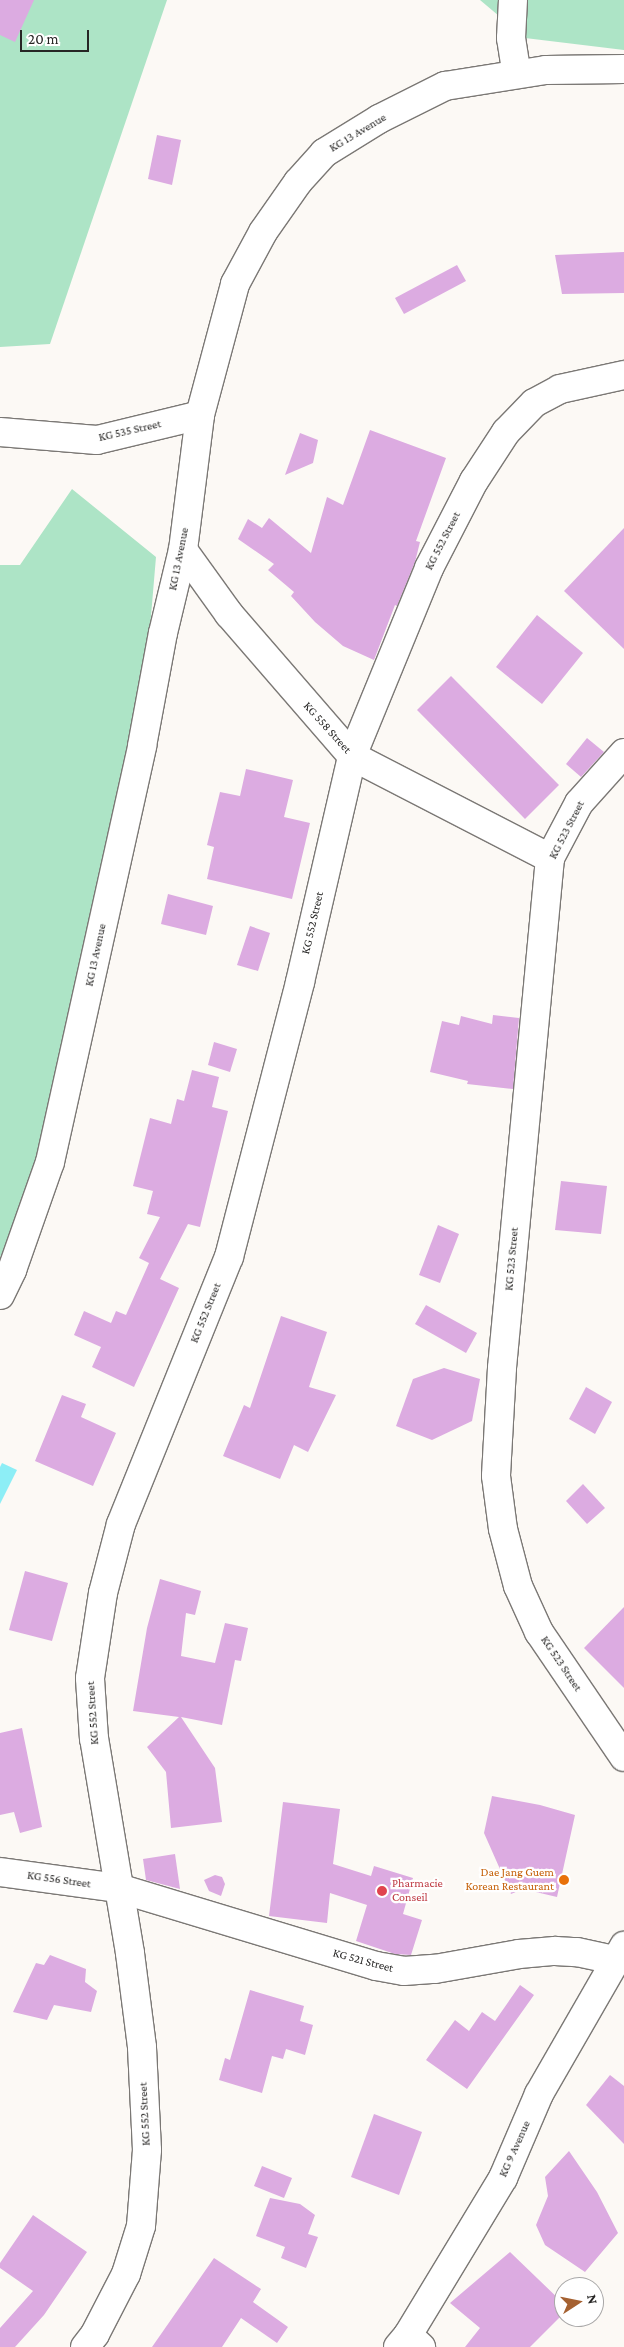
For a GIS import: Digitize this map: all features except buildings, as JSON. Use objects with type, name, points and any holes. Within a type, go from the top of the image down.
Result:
[{"type":"street","points":[[513,0],[511,38],[517,74]]},
{"type":"street","name":"KG 13 Avenue","points":[[0,1295],[12,1270],[50,1162],[142,746],[162,633],[183,550],[200,415],[235,284],[263,232],[298,182],[324,153],[379,119],[445,86],[546,70],[624,69]]},
{"type":"street","name":"KG 552 Street","points":[[85,2347],[126,2274],[141,2226],[148,2150],[142,2047],[130,1953],[94,1739],[90,1678],[102,1594],[121,1524],[229,1257],[300,982],[352,756],[429,568],[474,481],[506,432],[534,403],[560,390],[624,375]]},
{"type":"street","name":"KG 535 Street","points":[[0,432],[97,440],[200,415]]},
{"type":"street","name":"KG 558 Street","points":[[183,550],[229,614],[352,756],[550,858]]},
{"type":"street","name":"KG 523 Street","points":[[624,753],[579,803],[550,858],[502,1368],[496,1476],[503,1528],[524,1602],[538,1632],[624,1757]]},
{"type":"street","name":"KG 556 Street","points":[[0,1872],[118,1888]]},
{"type":"street","name":"KG 521 Street","points":[[118,1888],[376,1966],[404,1971],[435,1969],[519,1954],[555,1951],[619,1953]]},
{"type":"street","name":"KG 9 Avenue","points":[[409,2343],[503,2178],[539,2094],[619,1953]]},
{"type":"green space","points":[[0,0],[167,0],[50,344],[0,347]]},
{"type":"green space","points":[[480,0],[624,0],[624,50],[525,38]]},
{"type":"green space","points":[[72,489],[156,557],[142,722],[23,1212],[0,1257],[0,565],[20,565]]},
{"type":"water","points":[[2,1463],[17,1470],[0,1504],[0,1467]]},
{"type":"place","name":"Dae Jang Guem Korean Restaurant","points":[[564,1880]]},
{"type":"place","name":"Pharmacie Conseil","points":[[382,1891]]}]
